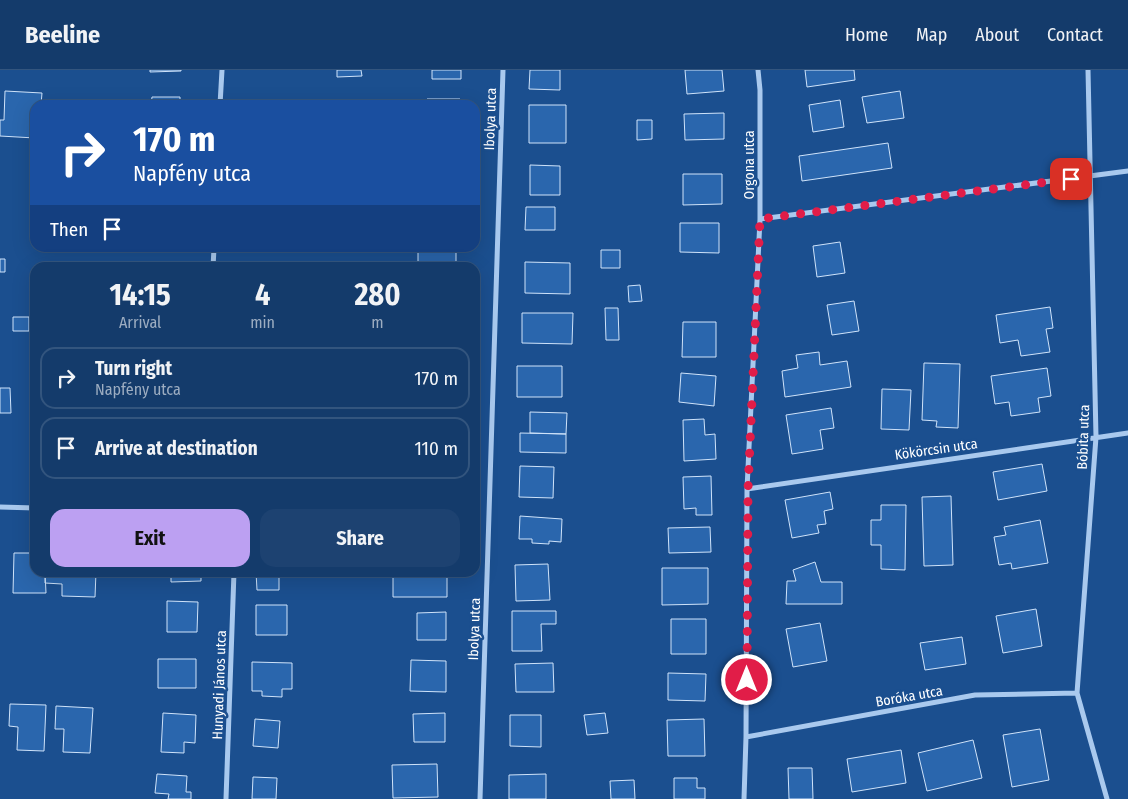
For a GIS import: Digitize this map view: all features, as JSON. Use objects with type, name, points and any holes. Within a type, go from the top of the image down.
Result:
[{"type":"street","points":[[220,100],[222,70]]},
{"type":"street","name":"Ibolya utca","points":[[480,799],[503,70]]},
{"type":"street","name":"Orgona utca","points":[[744,799],[748,489],[760,219],[760,90],[758,70]]},
{"type":"street","name":"Bóbita utca","points":[[1088,70],[1096,437],[1077,693],[1107,799]]},
{"type":"street","points":[[760,219],[1128,171]]},
{"type":"street","name":"Kökörcsin utca","points":[[748,489],[1128,433]]},
{"type":"street","points":[[0,508],[30,508]]},
{"type":"street","name":"Hunyadi János utca","points":[[226,799],[234,577]]},
{"type":"street","name":"Boróka utca","points":[[746,737],[975,695],[1077,693]]},
{"type":"building","points":[[150,70],[181,70],[181,71],[150,72]]},
{"type":"building","points":[[337,70],[361,70],[362,76],[337,77]]},
{"type":"building","points":[[432,70],[461,70],[461,79],[432,79]]},
{"type":"building","points":[[530,70],[560,70],[560,90],[529,89]]},
{"type":"building","points":[[685,70],[722,70],[724,91],[687,94]]},
{"type":"building","points":[[805,70],[854,70],[855,80],[807,87]]},
{"type":"building","points":[[5,91],[42,93],[41,100],[30,100],[30,138],[0,136],[0,120],[4,120]]},
{"type":"building","points":[[900,91],[904,118],[867,123],[862,97]]},
{"type":"building","points":[[152,97],[180,97],[180,100],[152,100]]},
{"type":"building","points":[[427,99],[460,99],[460,100]]},
{"type":"building","points":[[840,100],[844,127],[813,132],[809,105]]},
{"type":"building","points":[[529,105],[566,105],[566,143],[529,143]]},
{"type":"building","points":[[724,113],[724,139],[685,140],[684,114]]},
{"type":"building","points":[[637,120],[652,120],[652,139],[637,140]]},
{"type":"building","points":[[888,143],[892,168],[802,181],[799,156]]},
{"type":"building","points":[[530,165],[560,166],[560,195],[530,195]]},
{"type":"building","points":[[683,174],[722,174],[722,204],[683,205]]},
{"type":"building","points":[[526,207],[555,207],[555,230],[525,230]]},
{"type":"building","points":[[680,223],[719,223],[719,253],[680,252]]},
{"type":"building","points":[[840,242],[845,273],[817,277],[813,246]]},
{"type":"building","points":[[601,250],[620,250],[620,268],[601,268]]},
{"type":"building","points":[[418,252],[456,252],[456,262],[418,262]]},
{"type":"building","points":[[0,259],[5,259],[5,272],[0,272]]},
{"type":"building","points":[[525,262],[570,263],[570,294],[525,293]]},
{"type":"building","points":[[640,285],[642,301],[629,302],[628,286]]},
{"type":"building","points":[[854,301],[859,331],[832,335],[827,305]]},
{"type":"building","points":[[1050,307],[1053,328],[1046,329],[1050,352],[1021,356],[1018,340],[1000,343],[996,315]]},
{"type":"building","points":[[605,308],[618,308],[619,340],[606,340]]},
{"type":"building","points":[[522,313],[573,313],[572,344],[522,343]]},
{"type":"building","points":[[13,317],[29,317],[29,331],[13,331]]},
{"type":"building","points":[[683,322],[716,322],[716,357],[682,357]]},
{"type":"building","points":[[819,352],[820,365],[847,361],[851,387],[785,397],[782,371],[798,368],[796,355]]},
{"type":"building","points":[[924,363],[960,364],[958,428],[936,427],[937,421],[922,420]]},
{"type":"building","points":[[517,366],[562,366],[562,397],[517,397]]},
{"type":"building","points":[[1047,368],[1051,396],[1038,398],[1040,412],[1011,416],[1009,402],[995,404],[991,376]]},
{"type":"building","points":[[681,373],[716,376],[714,406],[679,402]]},
{"type":"building","points":[[0,388],[10,388],[11,413],[0,413]]},
{"type":"building","points":[[882,389],[911,390],[909,430],[881,429]]},
{"type":"building","points":[[831,408],[834,428],[820,430],[823,449],[792,454],[786,415]]},
{"type":"building","points":[[530,412],[567,413],[566,434],[530,433]]},
{"type":"building","points":[[704,419],[705,435],[715,434],[716,459],[684,461],[683,420]]},
{"type":"building","points":[[520,433],[566,434],[566,453],[520,452]]},
{"type":"building","points":[[1042,464],[1047,491],[998,500],[993,472]]},
{"type":"building","points":[[520,466],[554,467],[553,498],[519,497]]},
{"type":"building","points":[[711,476],[712,515],[696,515],[696,508],[684,509],[683,477]]},
{"type":"building","points":[[830,492],[833,509],[824,511],[826,524],[817,525],[819,533],[792,538],[785,500]]},
{"type":"building","points":[[951,496],[953,565],[924,566],[922,497]]},
{"type":"building","points":[[881,505],[906,505],[905,570],[881,569],[881,545],[871,545],[871,520],[881,520]]},
{"type":"building","points":[[520,516],[562,519],[561,542],[549,541],[549,544],[532,543],[532,539],[519,539]]},
{"type":"building","points":[[1040,520],[1048,563],[1012,569],[1011,563],[999,565],[994,537],[1006,535],[1004,527]]},
{"type":"building","points":[[710,527],[711,552],[669,553],[668,528]]},
{"type":"building","points":[[14,553],[30,553],[30,577],[45,577],[46,593],[13,593]]},
{"type":"building","points":[[815,562],[821,582],[842,582],[842,604],[786,604],[787,581],[796,581],[793,570]]},
{"type":"building","points":[[548,564],[550,600],[516,601],[515,565]]},
{"type":"building","points":[[662,568],[708,568],[708,604],[662,605]]},
{"type":"building","points":[[45,577],[96,577],[95,597],[62,596],[62,584],[45,583]]},
{"type":"building","points":[[171,577],[201,577],[201,581],[171,582]]},
{"type":"building","points":[[256,577],[279,577],[279,590],[257,590]]},
{"type":"building","points":[[393,577],[447,577],[447,597],[393,597]]},
{"type":"building","points":[[167,601],[198,602],[197,632],[167,632]]},
{"type":"building","points":[[256,605],[287,605],[287,635],[256,635]]},
{"type":"building","points":[[1036,609],[1042,646],[1003,653],[996,616]]},
{"type":"building","points":[[512,611],[556,611],[556,624],[541,624],[542,651],[512,651]]},
{"type":"building","points":[[446,612],[446,640],[417,640],[417,613]]},
{"type":"building","points":[[671,619],[706,619],[706,654],[671,654]]},
{"type":"building","points":[[820,623],[827,661],[793,667],[786,629]]},
{"type":"building","points":[[962,637],[966,664],[925,670],[920,643]]},
{"type":"building","points":[[158,659],[196,659],[196,688],[158,688]]},
{"type":"building","points":[[411,660],[446,661],[446,692],[410,691]]},
{"type":"building","points":[[252,662],[292,663],[292,689],[282,689],[282,697],[262,696],[262,691],[252,691]]},
{"type":"building","points":[[553,663],[554,692],[516,692],[515,664]]},
{"type":"building","points":[[668,673],[706,674],[705,701],[668,700]]},
{"type":"building","points":[[10,704],[46,705],[44,751],[17,750],[18,727],[9,726]]},
{"type":"building","points":[[56,706],[93,708],[90,753],[63,752],[64,729],[55,729]]},
{"type":"building","points":[[163,713],[196,715],[195,743],[184,742],[184,753],[161,752]]},
{"type":"building","points":[[445,713],[445,742],[414,742],[413,714]]},
{"type":"building","points":[[605,713],[608,733],[587,735],[584,715]]},
{"type":"building","points":[[510,715],[541,715],[541,747],[510,746]]},
{"type":"building","points":[[255,719],[280,721],[278,748],[253,746]]},
{"type":"building","points":[[704,719],[705,756],[668,756],[667,720]]},
{"type":"building","points":[[1040,729],[1049,780],[1012,787],[1003,735]]},
{"type":"building","points":[[973,740],[982,778],[927,791],[918,753]]},
{"type":"building","points":[[901,750],[906,783],[852,792],[847,759]]},
{"type":"building","points":[[437,764],[438,797],[393,798],[392,765]]},
{"type":"building","points":[[788,768],[812,768],[813,799],[789,799]]},
{"type":"building","points":[[157,774],[187,776],[186,792],[191,792],[191,799],[168,799],[169,794],[155,793]]},
{"type":"building","points":[[546,774],[546,799],[509,799],[509,775]]},
{"type":"building","points":[[253,777],[277,778],[276,799],[252,799]]},
{"type":"building","points":[[674,778],[697,778],[697,788],[705,788],[705,799],[674,799]]},
{"type":"building","points":[[634,780],[635,799],[611,799],[610,781]]},
{"type":"route","points":[[747,680],[748,489],[760,219],[1071,179]]}]
